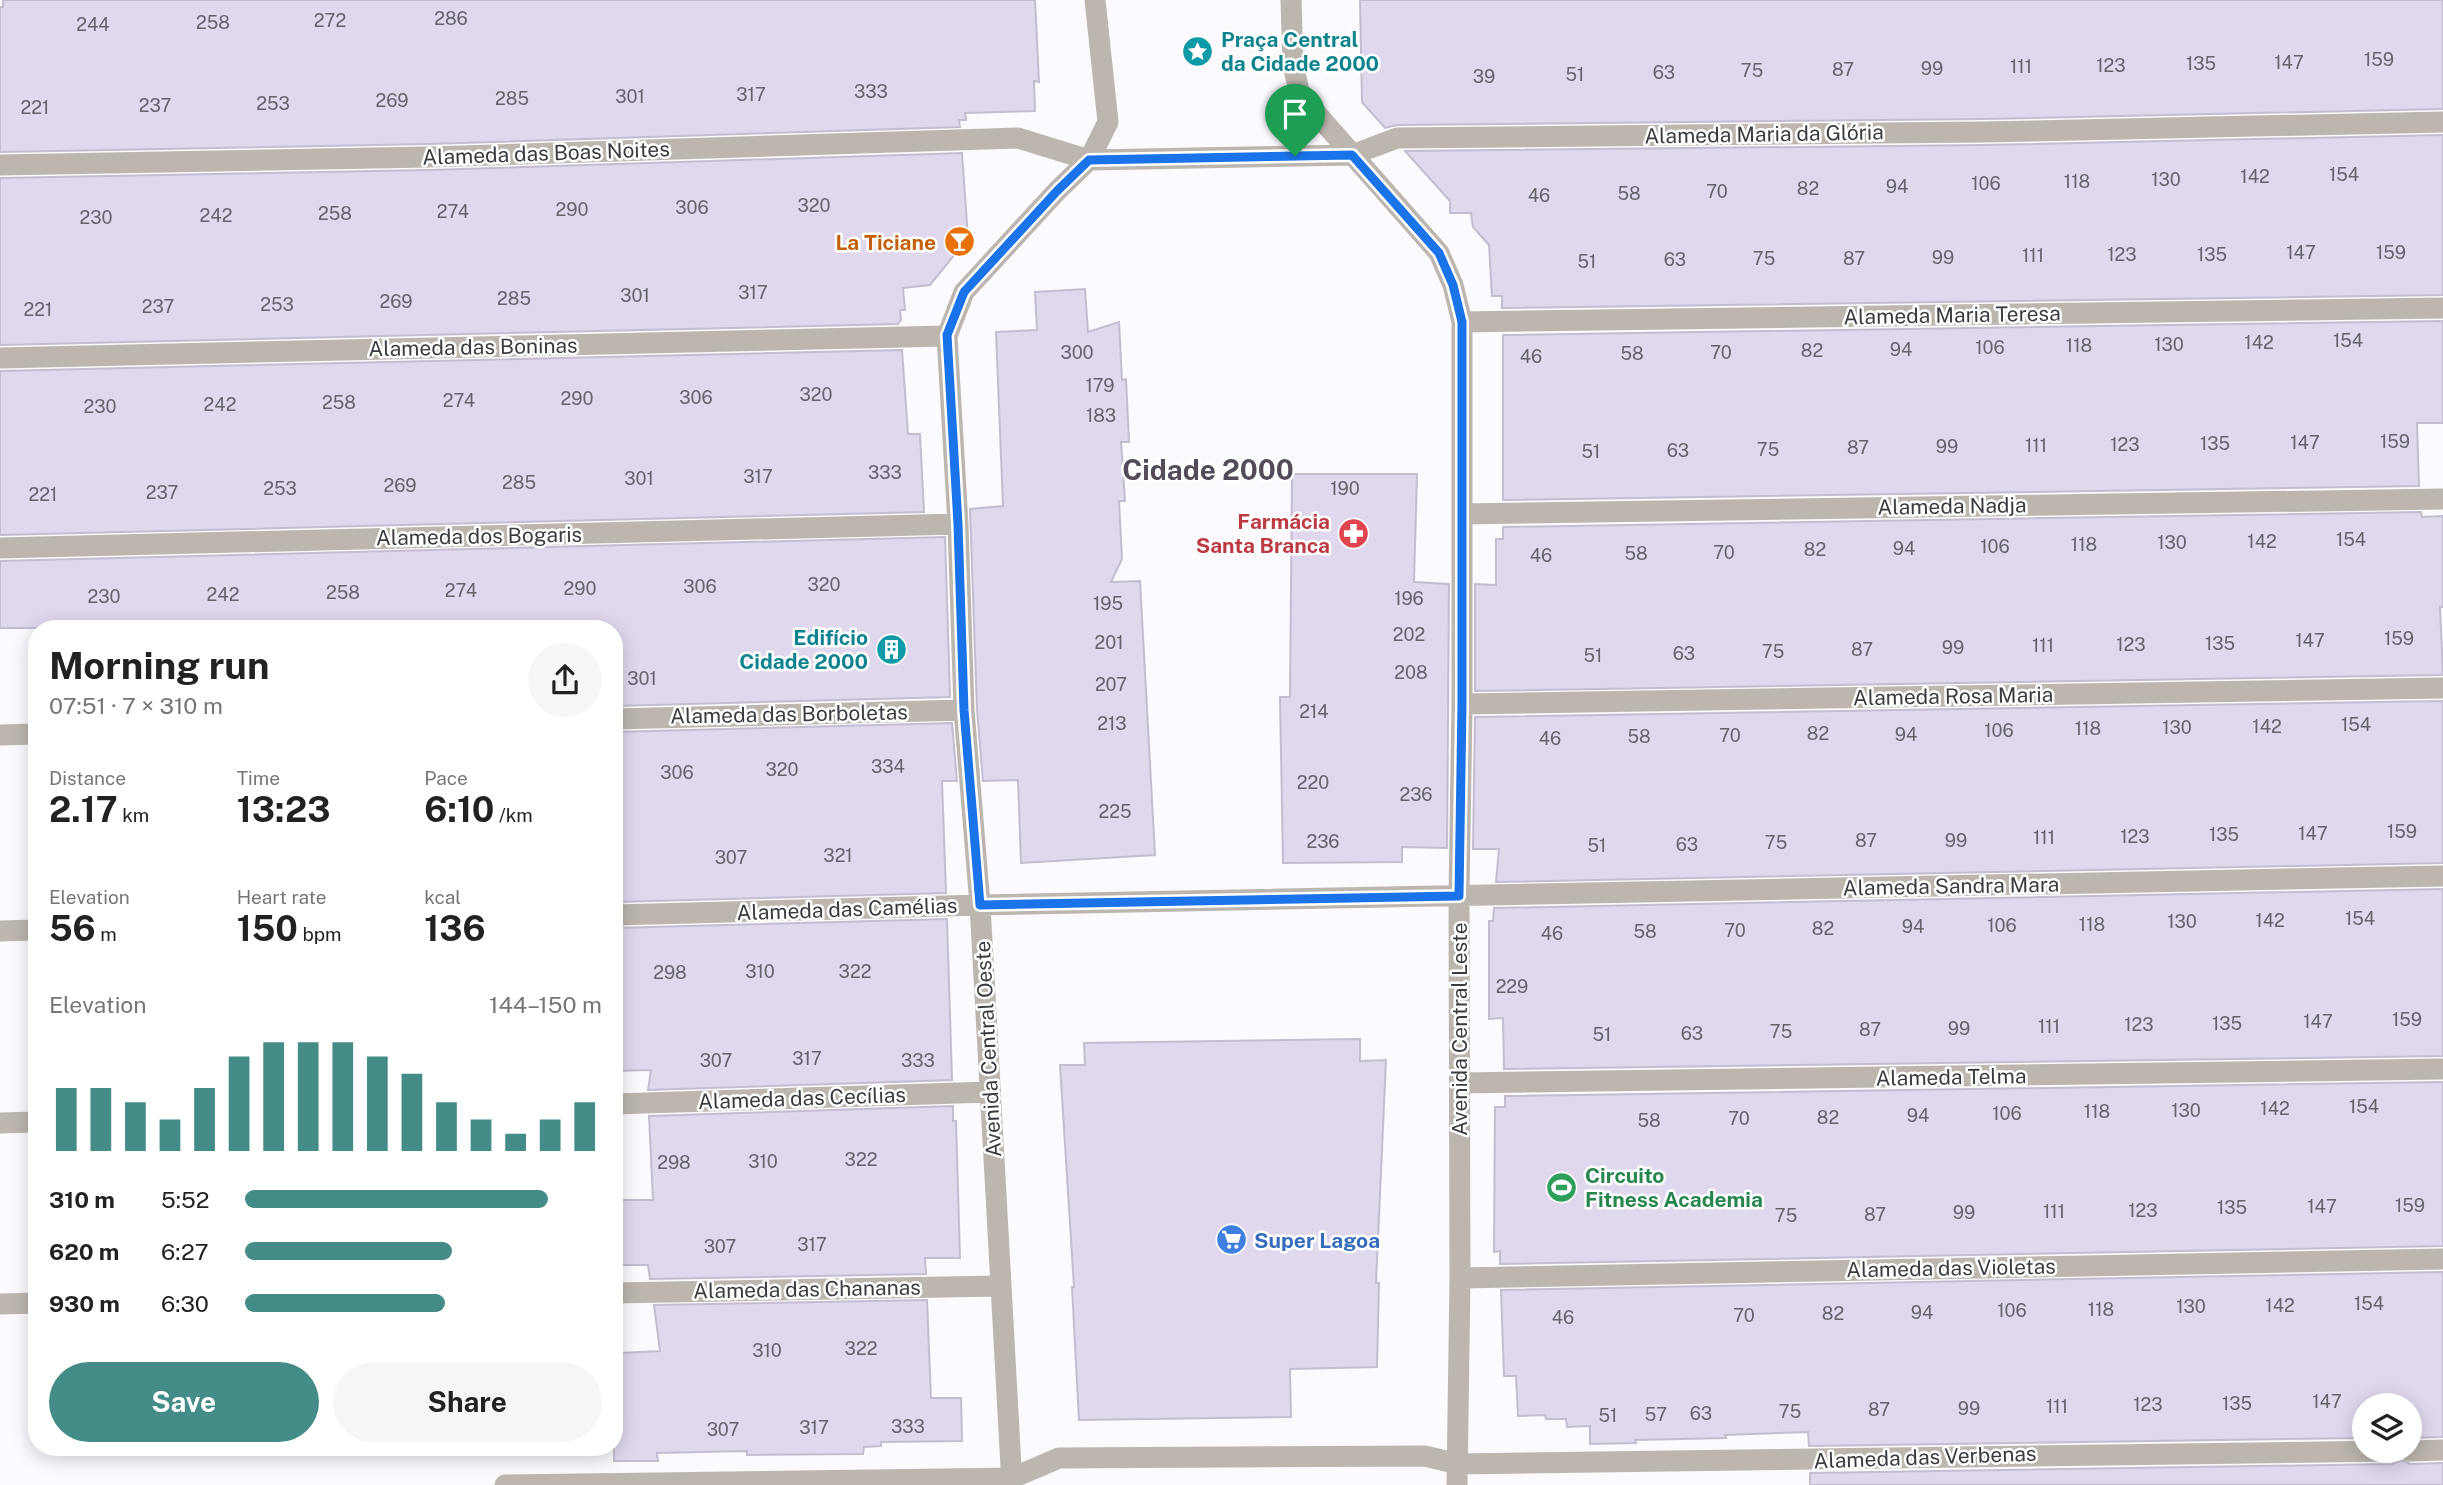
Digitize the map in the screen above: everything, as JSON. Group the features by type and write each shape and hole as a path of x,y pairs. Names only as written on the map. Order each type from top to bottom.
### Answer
{"street":[{"name":"Avenida Central Oeste","path":"1012,1481 980,905 964,710 958,524 947,335 964,292 1089,160 1108,122 1095,0"},
{"name":"Avenida Central Leste","path":"1291,0 1293,65 1300,94 1439,253 1453,285 1462,322 1458,1474"},
{"name":"Alameda Maria da Glória","path":"1089,160 1352,155 1397,138 1983,132 2443,122"},
{"name":"Alameda das Boas Noites","path":"0,165 429,157 1018,138 1089,160"},
{"name":"Alameda Maria Teresa","path":"1462,322 2443,308"},
{"name":"Alameda das Boninas","path":"0,358 947,335"},
{"name":"Alameda Nadja","path":"1462,514 2443,499"},
{"name":"Alameda dos Bogaris","path":"0,548 958,524"},
{"name":"Alameda Rosa Maria","path":"1462,704 2443,688"},
{"name":"Alameda das Borboletas","path":"623,719 964,710"},
{"path":"0,735 28,734"},
{"name":"Alameda Sandra Mara","path":"1459,896 2443,876"},
{"name":"Alameda das Camélias","path":"623,915 1459,896"},
{"path":"0,931 28,930"},
{"name":"Alameda Telma","path":"1460,1083 2443,1069"},
{"name":"Alameda das Cecílias","path":"623,1104 990,1092"},
{"path":"0,1123 28,1122"},
{"name":"Alameda das Violetas","path":"1460,1278 2443,1259"},
{"name":"Alameda das Chananas","path":"623,1293 1000,1286"},
{"path":"0,1304 28,1303"},
{"path":"2422,1451 2443,1450"},
{"name":"Alameda das Verbenas","path":"1012,1481 1059,1458 1425,1456 1458,1474 1743,1462 2075,1453 2352,1451"},
{"path":"505,1485 1012,1481"}],"building":[{"path":"3,0 1035,0 1039,82 1034,81 1035,111 965,113 966,120 959,120 960,127 429,144 0,152 0,7 3,7"},
{"path":"1360,0 2443,0 2443,109 1983,119 1397,125 1385,128 1362,102"},
{"path":"2443,135 2443,295 1502,308 1502,296 1492,296 1489,245 1473,227 1471,213 1450,213 1450,201 1405,151 1983,145"},
{"path":"962,153 968,238 930,285 903,288 905,310 900,310 901,320 898,324 0,345 0,178 429,170"},
{"path":"1085,289 1088,332 1119,322 1122,380 1126,379 1129,442 1121,442 1125,501 1119,501 1122,559 1111,582 1140,581 1155,855 1021,863 1018,780 983,781 977,709 970,509 1003,506 996,332 1037,330 1035,292"},
{"path":"2443,321 2443,423 2417,423 2419,486 1503,500 1503,335"},
{"path":"902,350 908,434 920,434 924,512 0,535 0,371"},
{"path":"1292,474 1417,474 1414,582 1449,584 1447,848 1402,847 1402,862 1283,863 1280,697 1290,697"},
{"path":"2421,512 2422,517 2443,516 2443,607 2440,607 2443,675 1475,691 1475,584 1496,585 1496,539 1503,539 1503,527"},
{"path":"945,537 950,697 623,706 623,620 28,620 28,628 0,628 0,561"},
{"path":"2443,701 2443,863 1496,882 1499,849 1473,849 1475,717"},
{"path":"952,723 957,781 942,781 946,893 623,902 623,732"},
{"path":"2443,889 2443,1056 1504,1069 1503,1018 1489,1019 1489,921 1493,921 1494,908"},
{"path":"947,919 952,1080 648,1090 651,1070 623,1071 623,928"},
{"path":"1360,1039 1360,1061 1386,1060 1376,1283 1379,1283 1377,1367 1290,1369 1291,1417 1079,1420 1074,1287 1060,1065 1085,1065 1084,1043"},
{"path":"2443,1082 2443,1246 1500,1264 1500,1251 1494,1252 1495,1107 1505,1107 1505,1096"},
{"path":"953,1106 953,1121 956,1121 960,1258 925,1258 926,1274 650,1279 648,1265 623,1265 623,1200 653,1200 649,1116"},
{"path":"2443,1272 2443,1437 2422,1438 2422,1393 2352,1393 2352,1438 1809,1446 1808,1432 1590,1444 1590,1426 1567,1427 1566,1419 1546,1419 1545,1415 1518,1416 1516,1376 1504,1376 1501,1290"},
{"path":"927,1300 931,1398 961,1398 962,1441 881,1442 881,1446 864,1447 863,1454 747,1455 747,1451 657,1453 658,1461 614,1461 614,1456 623,1456 623,1353 660,1351 654,1305"},
{"path":"2443,1463 2443,1485 1810,1485 1810,1473"}],"place":[{"name":"Praça Central da Cidade 2000","path":"1198,51"},
{"name":"La Ticiane","path":"959,242"},
{"name":"Farmácia Santa Branca","path":"1353,533"},
{"name":"Edifício Cidade 2000","path":"891,649"},
{"name":"Circuito Fitness Academia","path":"1562,1187"},
{"name":"Super Lagoa","path":"1231,1240"}],"district":[{"name":"Cidade 2000","path":"1208,469"}],"route":[{"path":"1352,155 1439,253 1453,285 1462,322 1459,896 980,905 964,710 958,524 947,335 964,292 1089,160 1295,156 1352,155"}]}
